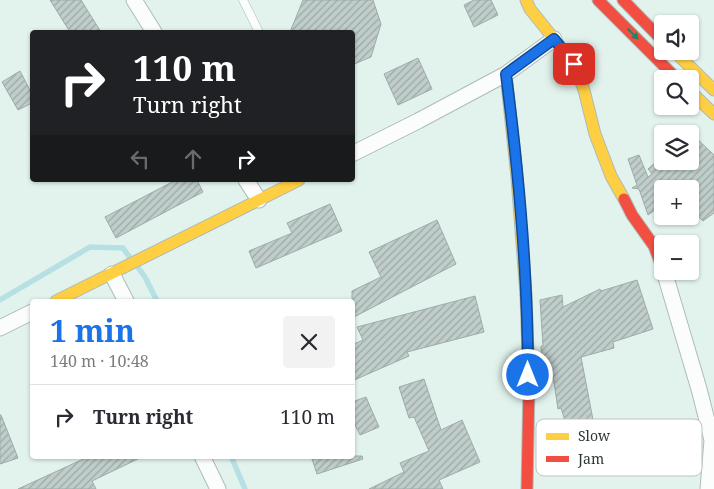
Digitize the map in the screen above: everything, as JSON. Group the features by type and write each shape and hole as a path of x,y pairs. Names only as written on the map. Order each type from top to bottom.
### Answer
{"street":[{"path":"134,0 153,30"},
{"path":"526,0 530,10 574,64 584,90 595,134 611,176 632,215 654,246"},
{"path":"598,0 668,70"},
{"path":"623,0 654,32"},
{"path":"355,152 506,74 554,39"},
{"path":"683,60 714,90"},
{"path":"506,74 523,227 528,317 527,489"},
{"path":"699,100 714,114"},
{"path":"247,182 259,200"},
{"path":"60,299 295,182"},
{"path":"112,274 125,299"},
{"path":"667,280 700,389 712,440 708,489"},
{"path":"0,328 30,313"},
{"path":"203,459 218,489"}],"lane":[{"path":"243,0 258,30"}],"building":[{"path":"50,0 81,0 100,30 69,30"},
{"path":"303,0 373,0 381,24 371,57 355,64 355,30 291,30"},
{"path":"474,0 491,0 498,15 474,27 464,5"},
{"path":"418,58 432,89 398,105 384,74"},
{"path":"20,71 30,90 30,104 18,110 2,82"},
{"path":"699,141 714,155 714,213 703,221 699,217 699,180 654,180 654,211 648,215 639,189 632,188 637,185 628,159 639,155 648,177 652,174 648,169 654,164 654,170 699,170"},
{"path":"172,182 198,182 203,192 116,238 105,217"},
{"path":"330,204 342,231 256,268 249,251 292,233 287,223"},
{"path":"437,220 456,264 355,316 355,299 352,299 352,291 381,277 369,252"},
{"path":"637,280 653,329 613,342 614,348 581,357 593,419 564,419 561,408 558,409 551,363 542,365 541,346 543,346 540,300 562,295 563,307 600,289 601,291"},
{"path":"475,296 484,332 407,352 409,356 355,380 355,344 363,340 357,327"},
{"path":"424,379 441,430 462,420 480,462 439,480 443,489 369,489 404,472 400,463 429,451 414,417 409,418 399,387"},
{"path":"366,397 379,427 360,435 355,425 355,401"},
{"path":"0,415 18,458 0,464"},
{"path":"355,456 362,456 363,459 317,474 312,459 355,459"},
{"path":"83,459 138,459 92,481 96,489 18,489"}],"waterway":[{"path":"0,300 90,247 123,248 131,259"},
{"path":"137,266 156,299"},
{"path":"232,459 245,489"}],"traffic: slow":[{"path":"526,0 530,9 574,64 584,90 595,134 611,176 624,199"},
{"path":"683,60 714,90"},
{"path":"506,74 517,178 526,295"},
{"path":"699,100 714,114"},
{"path":"60,299 295,182"}],"traffic: jam":[{"path":"598,0 668,70"},
{"path":"623,0 654,32"},
{"path":"624,199 632,215 654,246"},
{"path":"526,295 529,385 527,489"}],"route":[{"path":"528,375 528,317 523,227 506,74 554,39 574,64"}]}
